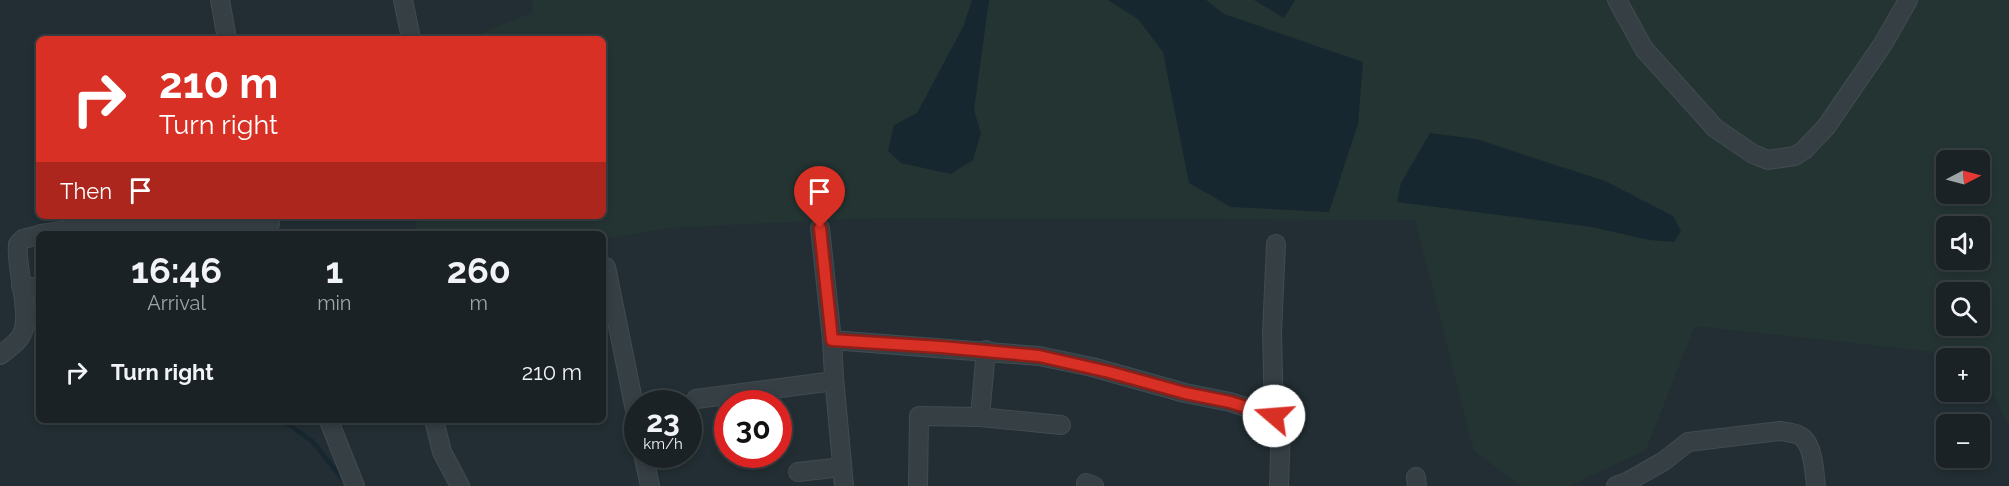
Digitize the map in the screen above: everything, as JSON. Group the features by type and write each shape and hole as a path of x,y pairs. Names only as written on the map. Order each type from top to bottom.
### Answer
{"street":[{"path":"220,0 226,36"},
{"path":"403,0 411,36"},
{"path":"1617,0 1644,49 1715,128 1753,154 1768,160 1795,156 1826,127 1884,44 1908,0"},
{"path":"62,231 91,227 187,230 271,225"},
{"path":"820,228 844,486"},
{"path":"2,353 21,336 30,287 18,244 36,235"},
{"path":"1275,244 1272,333 1274,416 1281,426 1280,486"},
{"path":"606,267 631,390"},
{"path":"832,340 986,350 1039,356 1230,402 1274,416"},
{"path":"980,417 986,350"},
{"path":"702,398 834,381"},
{"path":"918,486 919,416 980,417 1061,425"},
{"path":"330,423 355,486"},
{"path":"435,423 442,452 460,486"},
{"path":"1616,486 1664,461 1688,442 1780,431 1803,437 1809,447 1816,486"},
{"path":"798,472 842,467"},
{"path":"646,468 650,486"}],"shaded area":[{"path":"532,0 2009,0 2009,426 1990,387 1990,348 1936,348 1936,352 1695,326 1646,450 1569,486 1521,486 1474,451 1415,220 873,218 667,228 606,239 606,231 415,231 417,219 606,219 606,36 475,36 533,12"}],"water":[{"path":"972,0 989,0 974,110 981,133 973,160 951,174 901,163 888,151 894,125 917,113 964,25"},
{"path":"1108,0 1206,0 1224,14 1363,62 1358,124 1329,212 1231,207 1189,183 1163,52 1138,19"},
{"path":"1254,0 1295,0 1284,18"},
{"path":"1430,133 1476,139 1605,181 1673,216 1681,231 1674,242 1649,240 1592,227 1397,202 1401,183"}],"waterway":[{"path":"286,423 312,441 346,483"}],"route":[{"path":"820,228 832,340 1039,356 1230,402 1274,416"}]}
